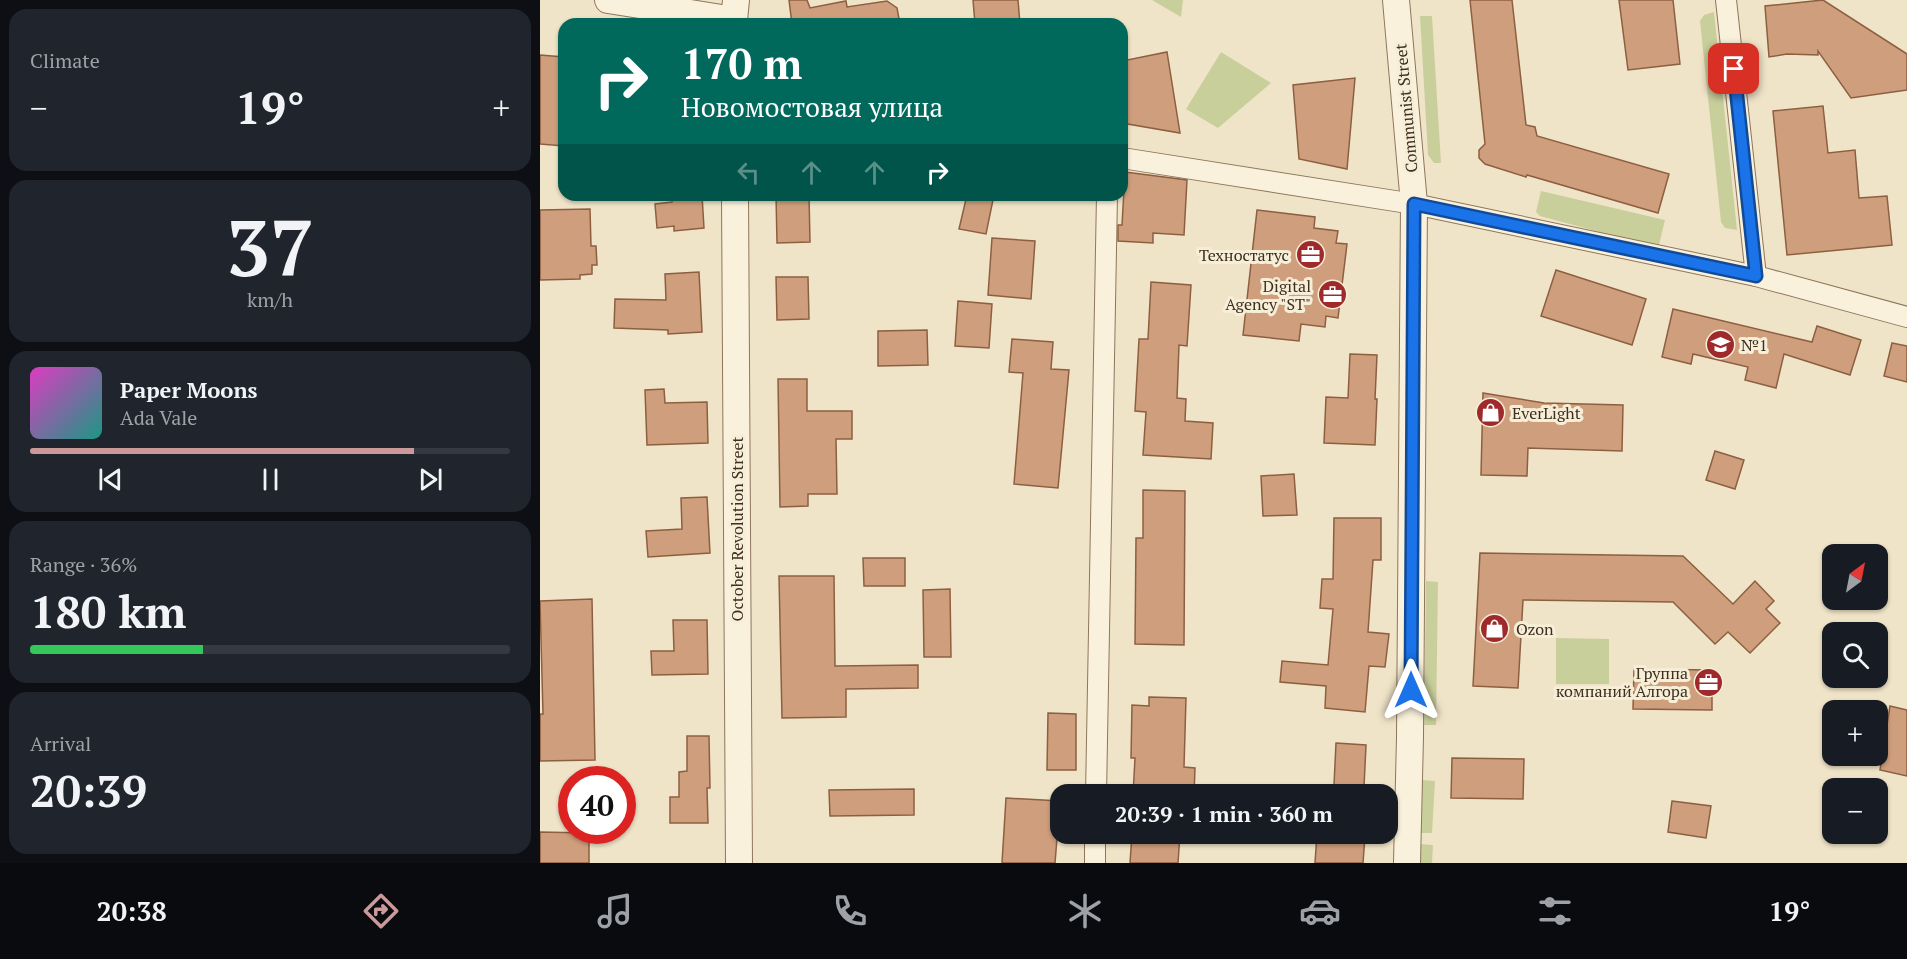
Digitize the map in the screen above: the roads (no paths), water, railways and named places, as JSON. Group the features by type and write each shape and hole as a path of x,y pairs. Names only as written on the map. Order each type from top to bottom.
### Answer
{"street":[{"path":"608,0 733,11"},
{"name":"Communist Street","path":"1396,0 1414,204 1411,725 1407,863"},
{"path":"1726,0 1756,276"},
{"path":"1128,159 1414,204 1756,276 1907,317"},
{"name":"October Revolution Street","path":"735,201 739,863"},
{"path":"1096,784 1107,201"},
{"path":"1095,844 1095,863"}],"place":[{"name":"Техностатус","path":"1310,255"},
{"name":"Digital Agency \"ST\"","path":"1332,295"},
{"name":"№1","path":"1720,345"},
{"name":"EverLight","path":"1491,413"},
{"name":"Ozon","path":"1495,629"},
{"name":"Группа компаний Алгора","path":"1709,682"}]}
